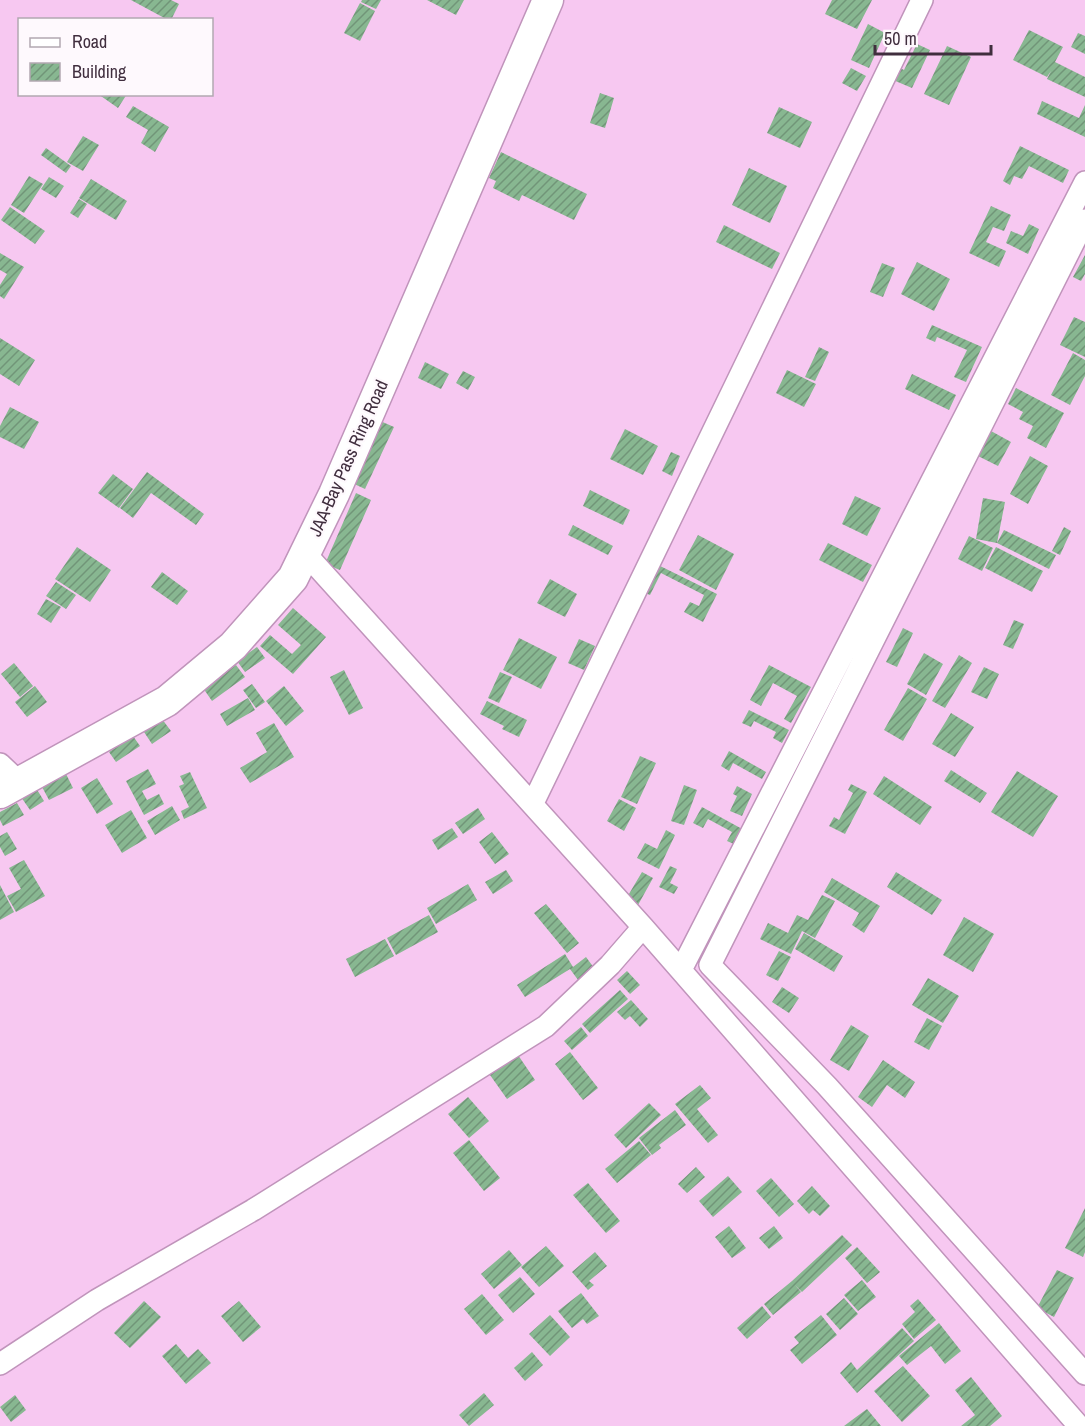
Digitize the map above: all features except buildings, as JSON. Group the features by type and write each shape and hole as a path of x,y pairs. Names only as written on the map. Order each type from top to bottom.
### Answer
{"highway":[{"name":"JAA-Bay Pass Ring Road","path":"7,780 167,700 233,646 293,578 348,461 548,0"}],"street":[{"path":"533,803 922,0"},
{"path":"681,970 1085,182"},
{"path":"1085,220 710,965 826,1086 1085,1374"},
{"path":"305,553 643,927 1079,1426"},
{"path":"0,1364 98,1300 253,1210 546,1026 610,965 643,927"}]}
